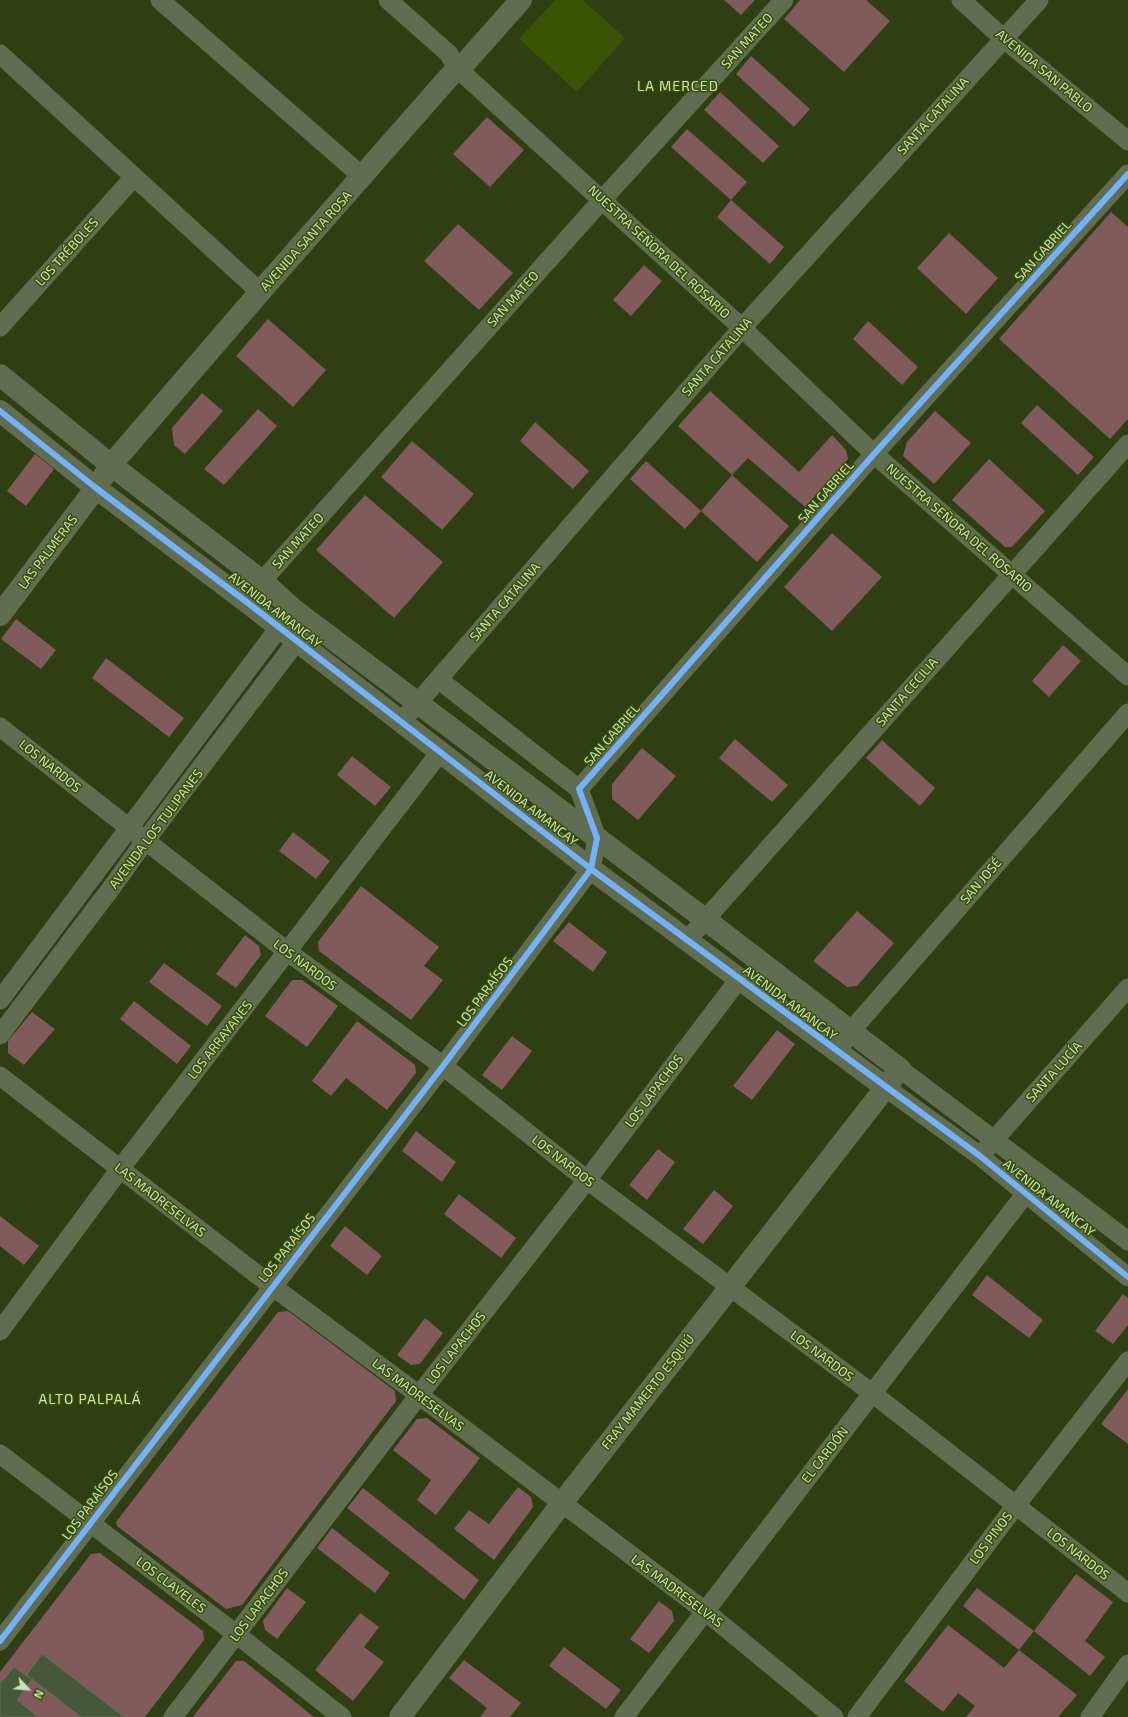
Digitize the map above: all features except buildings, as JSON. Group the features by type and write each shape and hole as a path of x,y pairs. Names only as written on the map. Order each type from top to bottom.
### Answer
{"street":[{"path":"160,0 363,177"},
{"name":"NUESTRA SEÑORA DEL ROSARIO","path":"388,0 449,54 457,68 742,328 874,454 1128,676"},
{"name":"AVENIDA SANTA ROSA","path":"96,488 111,465 260,292 363,177 457,68 465,63 521,0"},
{"name":"SAN MATEO","path":"248,602 262,581 602,200 784,0"},
{"name":"AVENIDA SAN PABLO","path":"961,0 1004,39 1128,141"},
{"name":"SANTA CATALINA","path":"402,721 742,328 1039,0"},
{"path":"0,54 260,292"},
{"name":"SAN GABRIEL","path":"579,789 874,454 1128,174"},
{"name":"LOS TRÉBOLES","path":"0,327 134,177"},
{"name":"AVENIDA AMANCAY","path":"0,376 111,465 262,581 294,609 706,920 900,1070 1128,1241"},
{"name":"AVENIDA AMANCAY","path":"0,411 96,488 248,602 279,628 441,751 591,869 837,1052 980,1156 1125,1268"},
{"name":"SANTA CECILIA","path":"688,940 1128,444"},
{"name":"LAS PALMERAS","path":"0,615 96,488"},
{"name":"AVENIDA LOS TULIPANES","path":"0,1000 294,609"},
{"name":"AVENIDA LOS TULIPANES","path":"0,1035 145,841 298,642 311,622"},
{"path":"438,679 579,789 597,838 591,869"},
{"name":"SAN JOSÉ","path":"837,1052 850,1032 1128,713"},
{"name":"LOS NARDOS","path":"0,727 288,952 443,1066 587,1180 872,1393 1128,1594"},
{"name":"LOS ARRAYANES","path":"0,1331 120,1169 441,751"},
{"name":"LOS PARAÍSOS","path":"0,1641 443,1066 591,869"},
{"name":"LOS LAPACHOS","path":"173,1717 419,1395 587,1180 739,979"},
{"name":"SANTA LUCÍA","path":"980,1156 1128,988"},
{"name":"FRAY MAMERTO ESQUIÚ","path":"400,1717 562,1503 885,1087 900,1070"},
{"name":"LAS MADRESELVAS","path":"0,1076 272,1286 705,1611 834,1717"},
{"name":"EL CARDÓN","path":"624,1717 1026,1193"},
{"name":"LOS PINOS","path":"857,1717 1016,1505 1128,1361"},
{"name":"LOS CLAVELES","path":"0,1454 342,1717"},
{"path":"1090,1717 1128,1664"}],"shaded area":[{"path":"555,0 583,0 625,38 577,92 519,39"},
{"path":"724,0 755,0 741,15"},
{"path":"800,0 866,0 890,21 844,72 784,19"},
{"path":"751,56 810,109 794,127 736,74"},
{"path":"720,92 779,146 763,163 704,110"},
{"path":"487,117 524,150 490,187 453,154"},
{"path":"687,129 747,182 731,200 671,147"},
{"path":"731,200 784,247 770,264 717,217"},
{"path":"1111,212 1128,227 1128,419 1110,439 999,339"},
{"path":"458,224 513,273 479,310 424,261"},
{"path":"949,233 998,278 966,314 917,268"},
{"path":"644,265 662,281 631,316 613,300"},
{"path":"268,319 326,370 293,407 236,356"},
{"path":"868,321 918,367 902,385 853,339"},
{"path":"710,391 799,472 832,435 846,450 848,459 805,507 748,458 732,475 678,426"},
{"path":"202,393 223,411 185,454 174,445 172,428"},
{"path":"1037,405 1094,457 1078,475 1021,423"},
{"path":"258,409 277,426 224,485 204,469"},
{"path":"935,411 971,443 934,484 903,456 907,442"},
{"path":"535,422 589,471 573,489 520,441"},
{"path":"412,441 474,494 442,530 381,477"},
{"path":"35,454 54,469 26,506 7,491"},
{"path":"989,459 1045,511 1012,547 1005,547 952,500"},
{"path":"646,461 701,511 685,529 630,479"},
{"path":"732,475 789,526 757,562 701,511"},
{"path":"365,495 443,562 394,618 316,550"},
{"path":"832,533 882,577 832,631 784,587"},
{"path":"16,619 56,650 41,669 1,639"},
{"path":"1063,645 1081,661 1049,697 1032,681"},
{"path":"106,658 184,718 169,737 92,678"},
{"path":"735,739 788,785 772,802 719,758"},
{"path":"882,740 935,788 920,806 866,758"},
{"path":"642,748 676,776 638,820 612,799 612,784"},
{"path":"352,756 391,787 375,806 337,775"},
{"path":"293,832 330,861 316,879 279,851"},
{"path":"361,886 439,947 424,966 443,980 411,1020 319,951 318,942"},
{"path":"857,911 894,943 857,986 847,987 813,961"},
{"path":"569,922 607,952 593,972 553,941"},
{"path":"245,935 259,946 261,955 236,988 216,974"},
{"path":"164,963 222,1006 207,1026 149,982"},
{"path":"292,980 302,980 338,1006 307,1047 265,1016"},
{"path":"134,1001 191,1046 177,1064 120,1019"},
{"path":"32,1012 55,1029 24,1065 8,1053 8,1041"},
{"path":"357,1021 415,1065 416,1073 387,1110 346,1078 331,1096 312,1081"},
{"path":"777,1030 795,1044 752,1100 733,1086"},
{"path":"512,1036 532,1051 502,1090 482,1075"},
{"path":"416,1131 456,1162 442,1182 402,1151"},
{"path":"658,1149 675,1162 647,1200 629,1185"},
{"path":"714,1190 733,1206 703,1244 683,1229"},
{"path":"459,1194 516,1238 501,1258 444,1214"},
{"path":"0,1216 39,1246 24,1265 0,1246"},
{"path":"345,1226 382,1256 367,1275 330,1246"},
{"path":"987,1275 1043,1320 1029,1338 972,1295"},
{"path":"1123,1294 1128,1298 1128,1325 1113,1344 1095,1331"},
{"path":"288,1311 395,1391 396,1401 242,1605 226,1609 117,1526 116,1522 278,1312"},
{"path":"425,1318 443,1333 420,1364 411,1365 397,1355"},
{"path":"1128,1389 1128,1444 1101,1424"},
{"path":"427,1418 480,1458 436,1515 417,1500 431,1480 393,1450 417,1419"},
{"path":"518,1487 531,1497 533,1507 494,1560 454,1529 469,1510 489,1524"},
{"path":"363,1488 479,1580 464,1600 347,1508"},
{"path":"332,1528 390,1573 375,1593 317,1548"},
{"path":"100,1553 203,1631 204,1640 145,1717 0,1717 0,1672 91,1554"},
{"path":"1076,1574 1113,1602 1085,1641 1105,1657 1090,1676 1034,1631"},
{"path":"287,1588 306,1602 277,1639 265,1630 263,1621"},
{"path":"977,1588 1034,1631 1019,1650 963,1606"},
{"path":"659,1601 672,1611 674,1621 649,1653 630,1639"},
{"path":"360,1613 379,1627 364,1647 384,1662 353,1701 315,1670"},
{"path":"948,1625 1004,1668 1019,1650 1077,1695 1058,1717 966,1717 975,1706 958,1693 943,1712 904,1681"},
{"path":"564,1647 621,1690 606,1709 549,1666"},
{"path":"464,1660 521,1703 510,1717 480,1717 487,1708 449,1678"},
{"path":"236,1661 244,1661 314,1717 193,1717"}],"cycle path":[{"path":"0,1641 443,1066 591,869 597,838 579,789 874,454 1128,174"},
{"path":"0,411 96,488 248,603 591,869 980,1156 1128,1277"}],"district":[{"name":"LA MERCED","path":"678,86"},
{"name":"ALTO PALPALÁ","path":"90,1399"}]}
